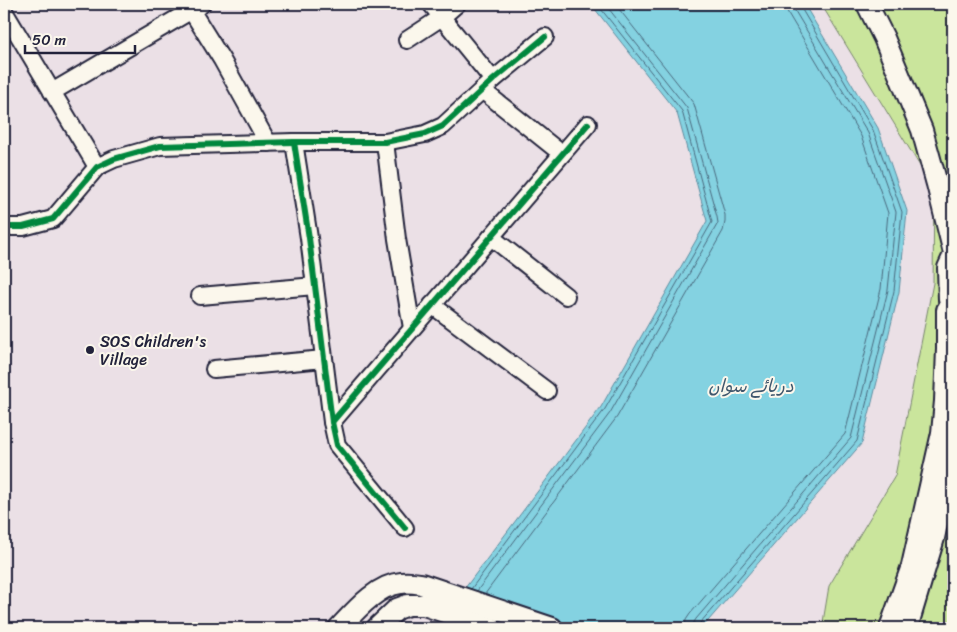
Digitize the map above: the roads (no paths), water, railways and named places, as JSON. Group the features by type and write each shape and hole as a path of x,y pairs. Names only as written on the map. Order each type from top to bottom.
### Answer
{"main road":[{"path":"867,4 884,38 922,130 953,249"},
{"path":"890,628 912,566 942,432 951,307 948,268 953,258"},
{"path":"907,628 934,538 953,447"},
{"path":"340,628 368,600 383,589 400,583 421,584 552,628"},
{"path":"377,628 397,609 408,605 424,605 491,628"}],"street":[{"path":"431,4 442,17 488,85 562,154"},
{"path":"407,40 442,17 457,4"},
{"path":"52,92 197,7 222,60 268,143"},
{"path":"4,11 97,167"},
{"path":"4,227 23,227 53,219 97,167 114,159 160,146 294,142 385,142 425,134 443,126 488,85 545,38"},
{"path":"332,422 588,124"},
{"path":"294,142 309,238 332,422 337,445 406,528"},
{"path":"385,142 412,328"},
{"path":"491,237 566,296"},
{"path":"200,296 315,286"},
{"path":"432,305 547,391"},
{"path":"214,369 324,359"}],"water":[{"name":"دریائے سواں","path":"591,4 804,4 878,128 907,211 899,292 862,443 702,628 435,628 601,407 707,221 677,113"}],"place":[{"name":"SOS Children's Village","path":"90,350"}]}
